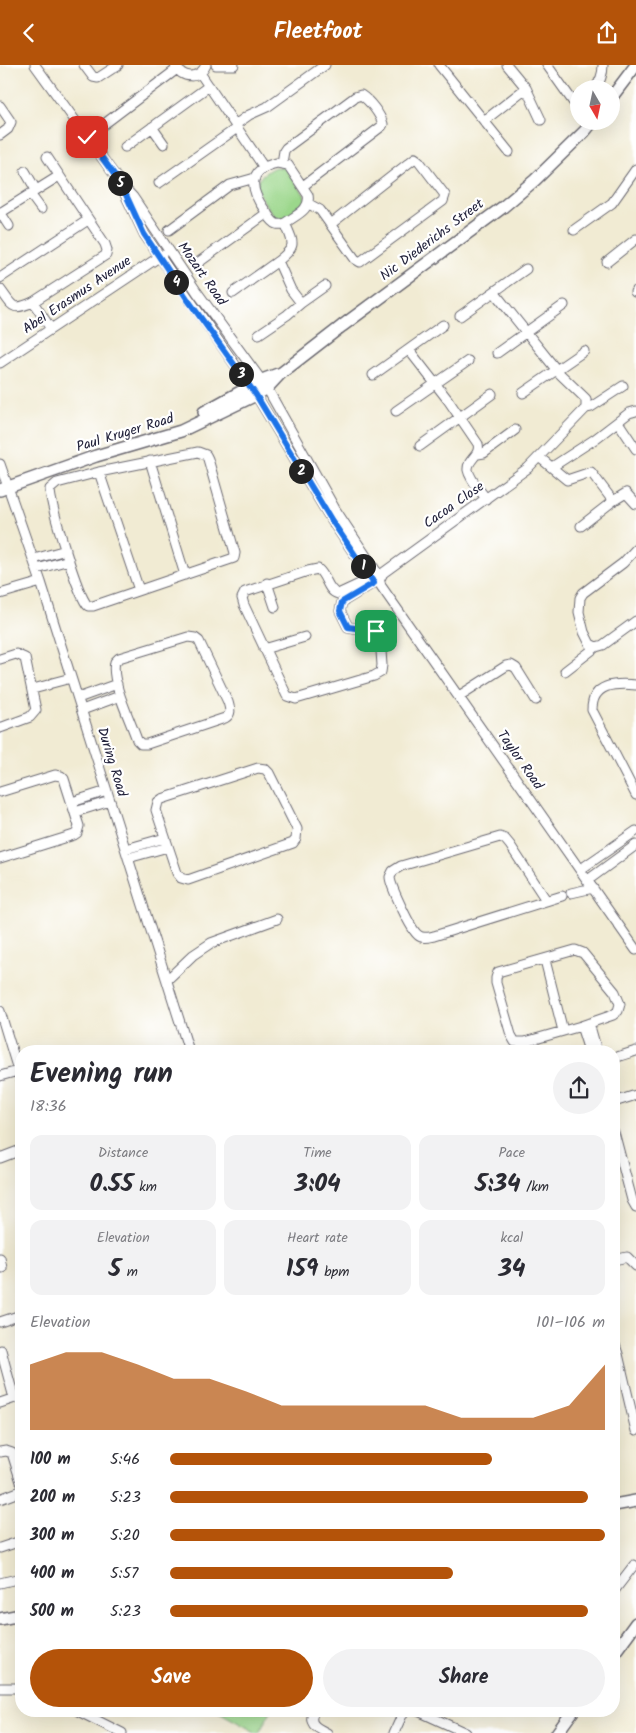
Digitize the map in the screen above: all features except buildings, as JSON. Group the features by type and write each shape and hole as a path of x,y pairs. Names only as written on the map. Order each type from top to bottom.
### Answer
{"street":[{"name":"Mozart Road","path":"35,65 121,184 133,197 169,251 265,384"},
{"path":"84,65 93,77 98,78 118,65"},
{"path":"87,137 176,67 187,76 192,76 200,73 206,65"},
{"path":"216,65 234,65"},
{"path":"158,183 236,127 249,115 267,107 325,65"},
{"path":"439,65 509,152"},
{"path":"507,65 526,88 541,119"},
{"path":"546,65 570,98"},
{"path":"620,86 636,65"},
{"path":"600,80 601,67"},
{"path":"200,73 263,166"},
{"path":"125,147 208,86"},
{"path":"484,121 526,88"},
{"path":"282,163 286,148 355,97 361,95 366,99 381,118 384,124 382,127 303,186"},
{"path":"0,106 11,122 8,129 0,135"},
{"path":"152,127 164,144"},
{"name":"Nic Diederichs Street","path":"265,384 503,207 535,181 586,130"},
{"path":"0,289 13,306 17,308 33,302 106,255 108,250 47,157"},
{"path":"309,204 320,211 355,259 360,262 443,201 445,195 415,158 331,224"},
{"path":"282,163 288,165 308,195 309,204 307,207 285,223 277,223 267,213 254,192 255,177 263,166 282,163"},
{"path":"574,230 612,203 636,169"},
{"path":"24,171 41,209"},
{"path":"9,226 0,213 59,176"},
{"path":"168,230 230,185 255,177"},
{"name":"Mozart Road","path":"121,184 144,234 253,391"},
{"path":"195,265 267,213"},
{"path":"0,278 88,219"},
{"path":"233,293 290,252 293,247 292,239 285,223"},
{"path":"607,262 636,239"},
{"name":"Abel Erasmus Avenue","path":"0,363 169,251"},
{"path":"278,261 291,290 301,303"},
{"path":"460,316 526,269"},
{"path":"259,334 325,286"},
{"path":"494,292 557,370 586,399 586,408"},
{"path":"33,302 51,329"},
{"path":"497,353 564,305"},
{"path":"373,375 443,325"},
{"path":"409,350 478,444 478,454 468,469 472,478 489,497"},
{"path":"523,393 584,351"},
{"path":"396,411 468,361"},
{"name":"Paul Kruger Road","path":"3,486 176,426 265,384"},
{"name":"Taylor Road","path":"265,384 335,509 378,579 636,950"},
{"name":"Cacoa Close","path":"378,579 528,468 586,408 592,407 623,386"},
{"name":"Taylor Road","path":"253,391 332,521 378,579"},
{"path":"420,446 492,394"},
{"path":"552,467 629,413 636,411"},
{"path":"618,422 636,449"},
{"path":"478,454 484,453 515,430"},
{"path":"198,453 206,455 236,557 233,560 93,606 88,606 83,599 69,560 50,489 56,483 99,472 198,453"},
{"path":"539,457 567,480 592,473 613,501"},
{"path":"150,461 185,575"},
{"path":"0,463 3,486"},
{"path":"99,472 139,590"},
{"name":"During Road","path":"3,486 42,582 187,1045"},
{"path":"581,525 626,493 636,504"},
{"path":"596,647 590,644 584,632 579,612 580,597 623,563 636,549"},
{"path":"34,559 66,550"},
{"path":"37,569 69,560"},
{"path":"318,569 323,573 331,591 338,594 378,579 342,602 340,611 348,627 374,630 378,633 380,637 381,672 296,699 287,696 264,649 242,598 243,595 248,590 268,583 318,569"},
{"path":"0,594 42,582"},
{"path":"268,583 275,607"},
{"path":"565,671 596,647 603,645 636,621"},
{"path":"264,649 305,637"},
{"path":"183,638 195,638 199,641 228,703 230,712 225,718 147,744 141,744 120,696 114,667 117,660 183,638"},
{"path":"0,659 16,654 25,657 36,712 30,717 0,728"},
{"path":"459,696 506,666 511,665 516,668 536,700"},
{"path":"32,689 72,678"},
{"path":"636,685 617,683 606,687 593,699 592,710 636,795"},
{"path":"78,698 117,684"},
{"path":"82,710 120,696"},
{"path":"258,768 264,769 269,773 298,833 293,843 188,879 179,877 167,843 156,810 158,802 162,799 258,768"},
{"path":"0,792 59,775 63,777 79,826 77,833 0,858"},
{"path":"72,802 107,791"},
{"path":"75,813 110,801"},
{"path":"581,869 636,831"},
{"path":"546,900 510,845 505,839 500,837 401,866 393,871 390,877 392,886 412,928 418,935 424,937 434,936 546,900 593,888"},
{"path":"127,854 167,843"},
{"path":"588,879 636,845"},
{"path":"167,980 202,948 221,939 277,919"},
{"path":"571,951 580,951 615,992 620,1004 618,1011 613,1015 585,1025 525,1042 515,1042 511,1035 496,983 498,972 545,960 571,951"},
{"path":"545,960 563,1031"},
{"path":"0,1011 15,1061"},
{"path":"585,1025 588,1045"},
{"path":"585,1025 594,1045"},
{"path":"620,1056 636,1051"},
{"path":"0,1076 15,1072"},
{"path":"620,1100 636,1095"},
{"path":"0,1158 15,1152"},
{"path":"620,1155 632,1200 636,1207"},
{"path":"620,1259 627,1257 636,1266"},
{"path":"0,1322 15,1317"},
{"path":"1,1350 15,1389"},
{"path":"620,1363 636,1431"},
{"path":"0,1403 15,1398"},
{"path":"0,1452 12,1453 15,1463"},
{"path":"0,1499 15,1493"},
{"path":"620,1504 636,1501"},
{"path":"0,1548 15,1543"},
{"path":"620,1583 634,1565"},
{"path":"0,1583 15,1579"},
{"path":"0,1619 15,1616"},
{"path":"620,1642 636,1623"},
{"path":"0,1688 15,1688"},
{"path":"91,1717 122,1733"},
{"path":"312,1717 312,1723 316,1728 327,1733"},
{"path":"394,1733 401,1717"},
{"path":"431,1717 466,1733"},
{"path":"557,1733 569,1717"},
{"path":"99,1733 104,1723"}],"green space":[{"path":"275,167 285,168 304,194 306,200 293,215 284,219 275,218 258,190 260,178"},
{"path":"228,1717 268,1717 259,1733"}],"route":[{"path":"87,137 121,184 129,205 144,234 188,300 256,395 304,477 374,583 342,602 340,611 348,627 376,631"}]}
